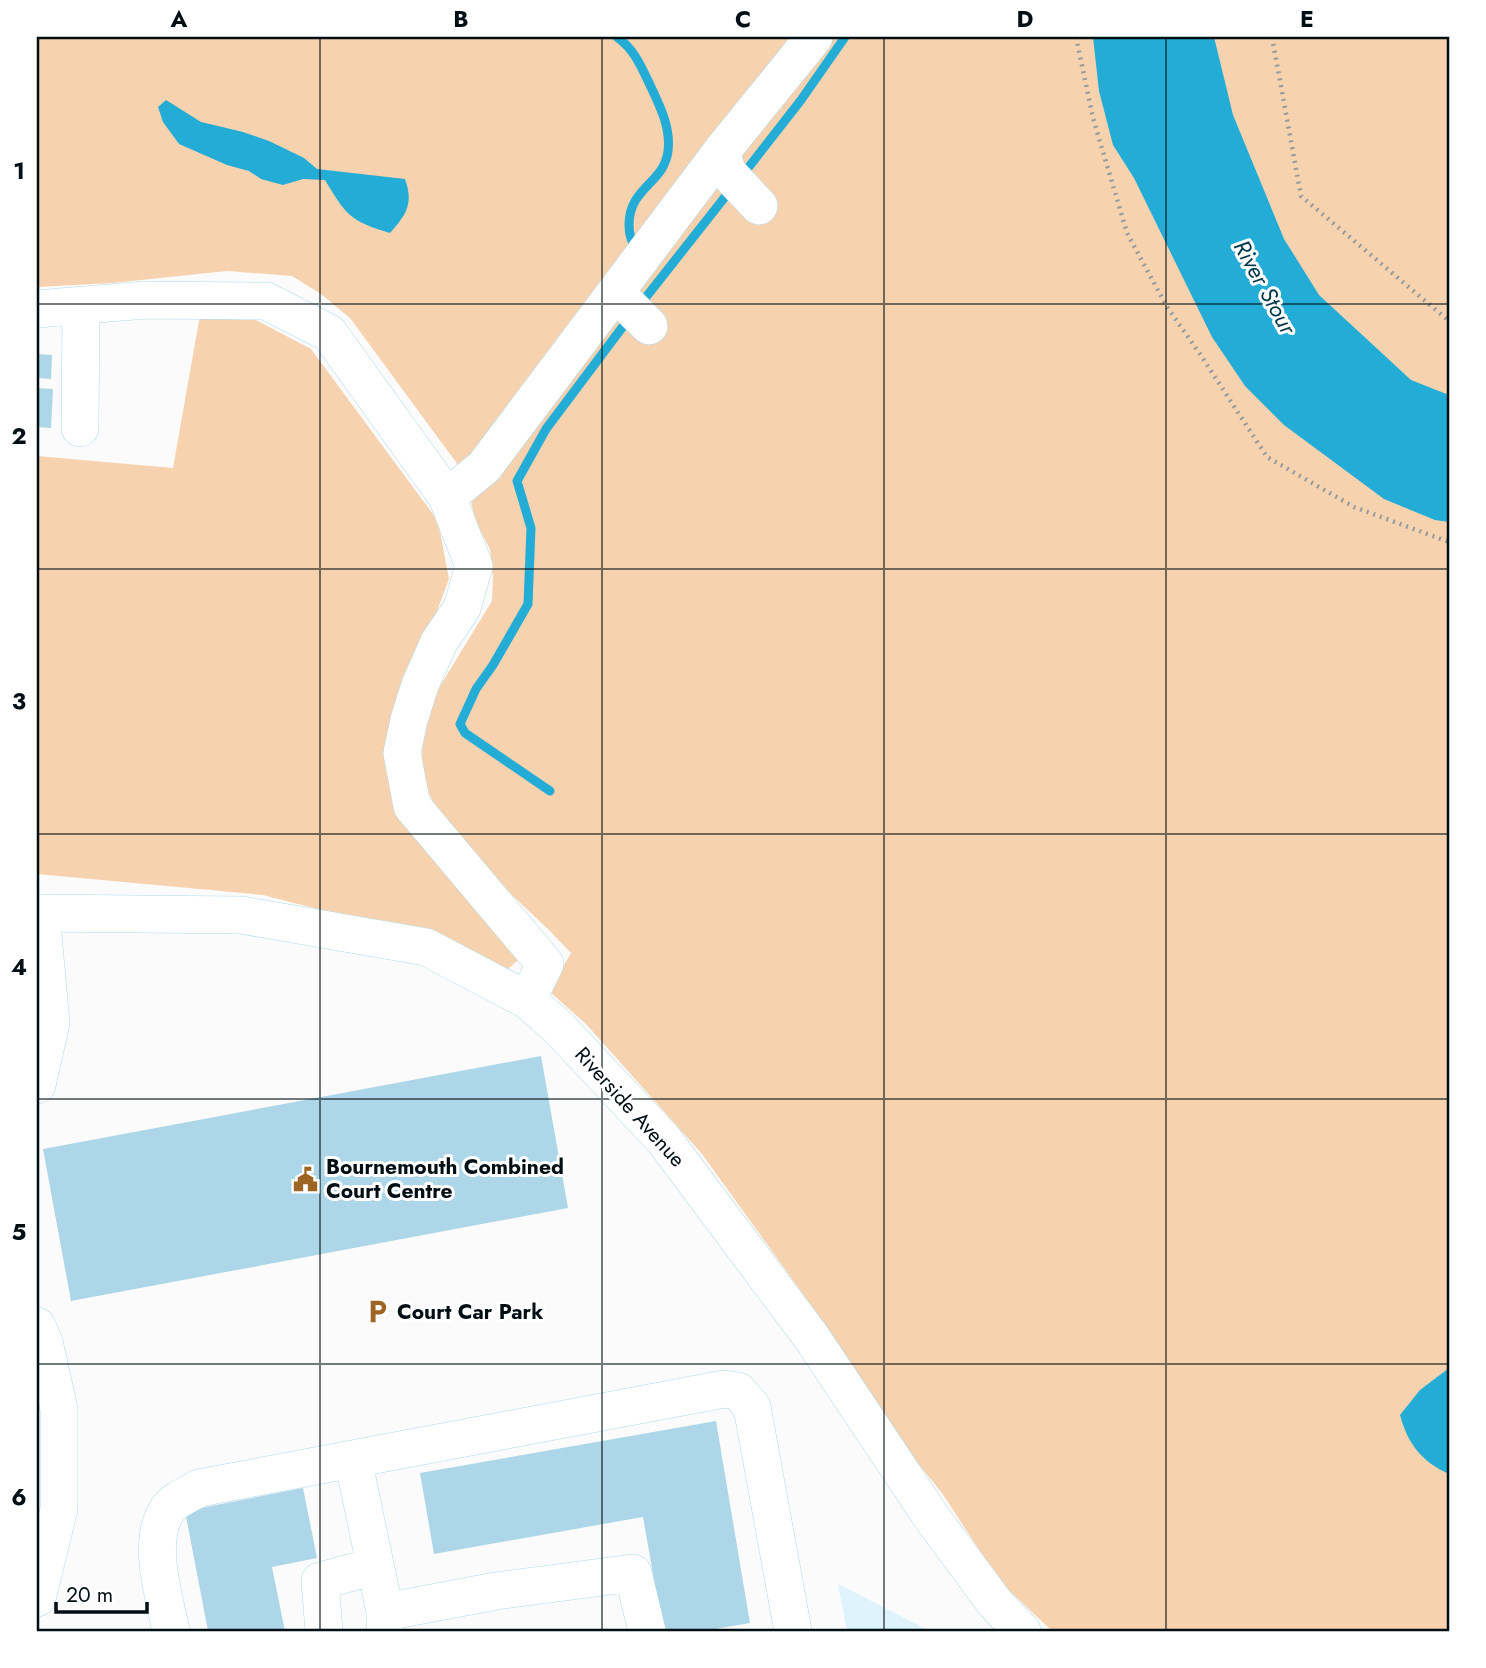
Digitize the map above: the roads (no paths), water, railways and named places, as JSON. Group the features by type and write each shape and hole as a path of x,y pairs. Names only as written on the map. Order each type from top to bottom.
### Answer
{"street":[{"path":"447,497 484,467 721,152 814,37"},
{"path":"721,152 728,173 759,205"},
{"path":"616,293 649,327"},
{"path":"37,309 145,300 266,301 330,333 447,497 474,566 462,608 439,642 420,685 402,753 412,806 545,964 527,1000"},
{"path":"80,306 80,428"},
{"path":"37,1085 51,1023 39,913"},
{"name":"Riverside Avenue","path":"39,913 241,915 426,947 527,1000 558,1027 664,1140 812,1338 932,1518 995,1603 1022,1631"},
{"path":"37,1326 44,1342 60,1409 60,1509 37,1598"},
{"path":"171,1631 159,1571 157,1531 169,1507 199,1488 724,1389 738,1391 752,1407 793,1631"},
{"path":"353,1459 385,1622 496,1591 633,1573 646,1631"},
{"path":"324,1631 320,1581 375,1566"}],"water":[{"name":"River Stour","path":"1093,37 1214,37 1233,115 1284,239 1319,295 1411,380 1449,395 1449,522 1435,520 1384,499 1284,425 1245,386 1212,337 1134,178 1113,145 1099,91"},
{"path":"166,100 201,122 269,141 304,158 317,169 405,179 409,195 407,209 390,233 366,225 350,215 325,180 303,179 283,185 261,179 249,171 227,165 179,144 163,122 158,107"},
{"path":"1449,1368 1449,1474 1417,1450 1407,1435 1400,1415 1420,1390"}],"waterway":[{"path":"617,37 633,52 640,65 661,109 668,134 665,162 640,194 631,212 630,235 637,250"},
{"path":"741,177 801,100 845,37"},
{"path":"639,306 732,188"},
{"path":"550,791 465,733 460,724 476,689 528,604 531,528 517,481 546,429 630,317"}],"place":[{"name":"Bournemouth Combined Court Centre","path":"306,1179"},
{"name":"Court Car Park","path":"377,1312"}]}
